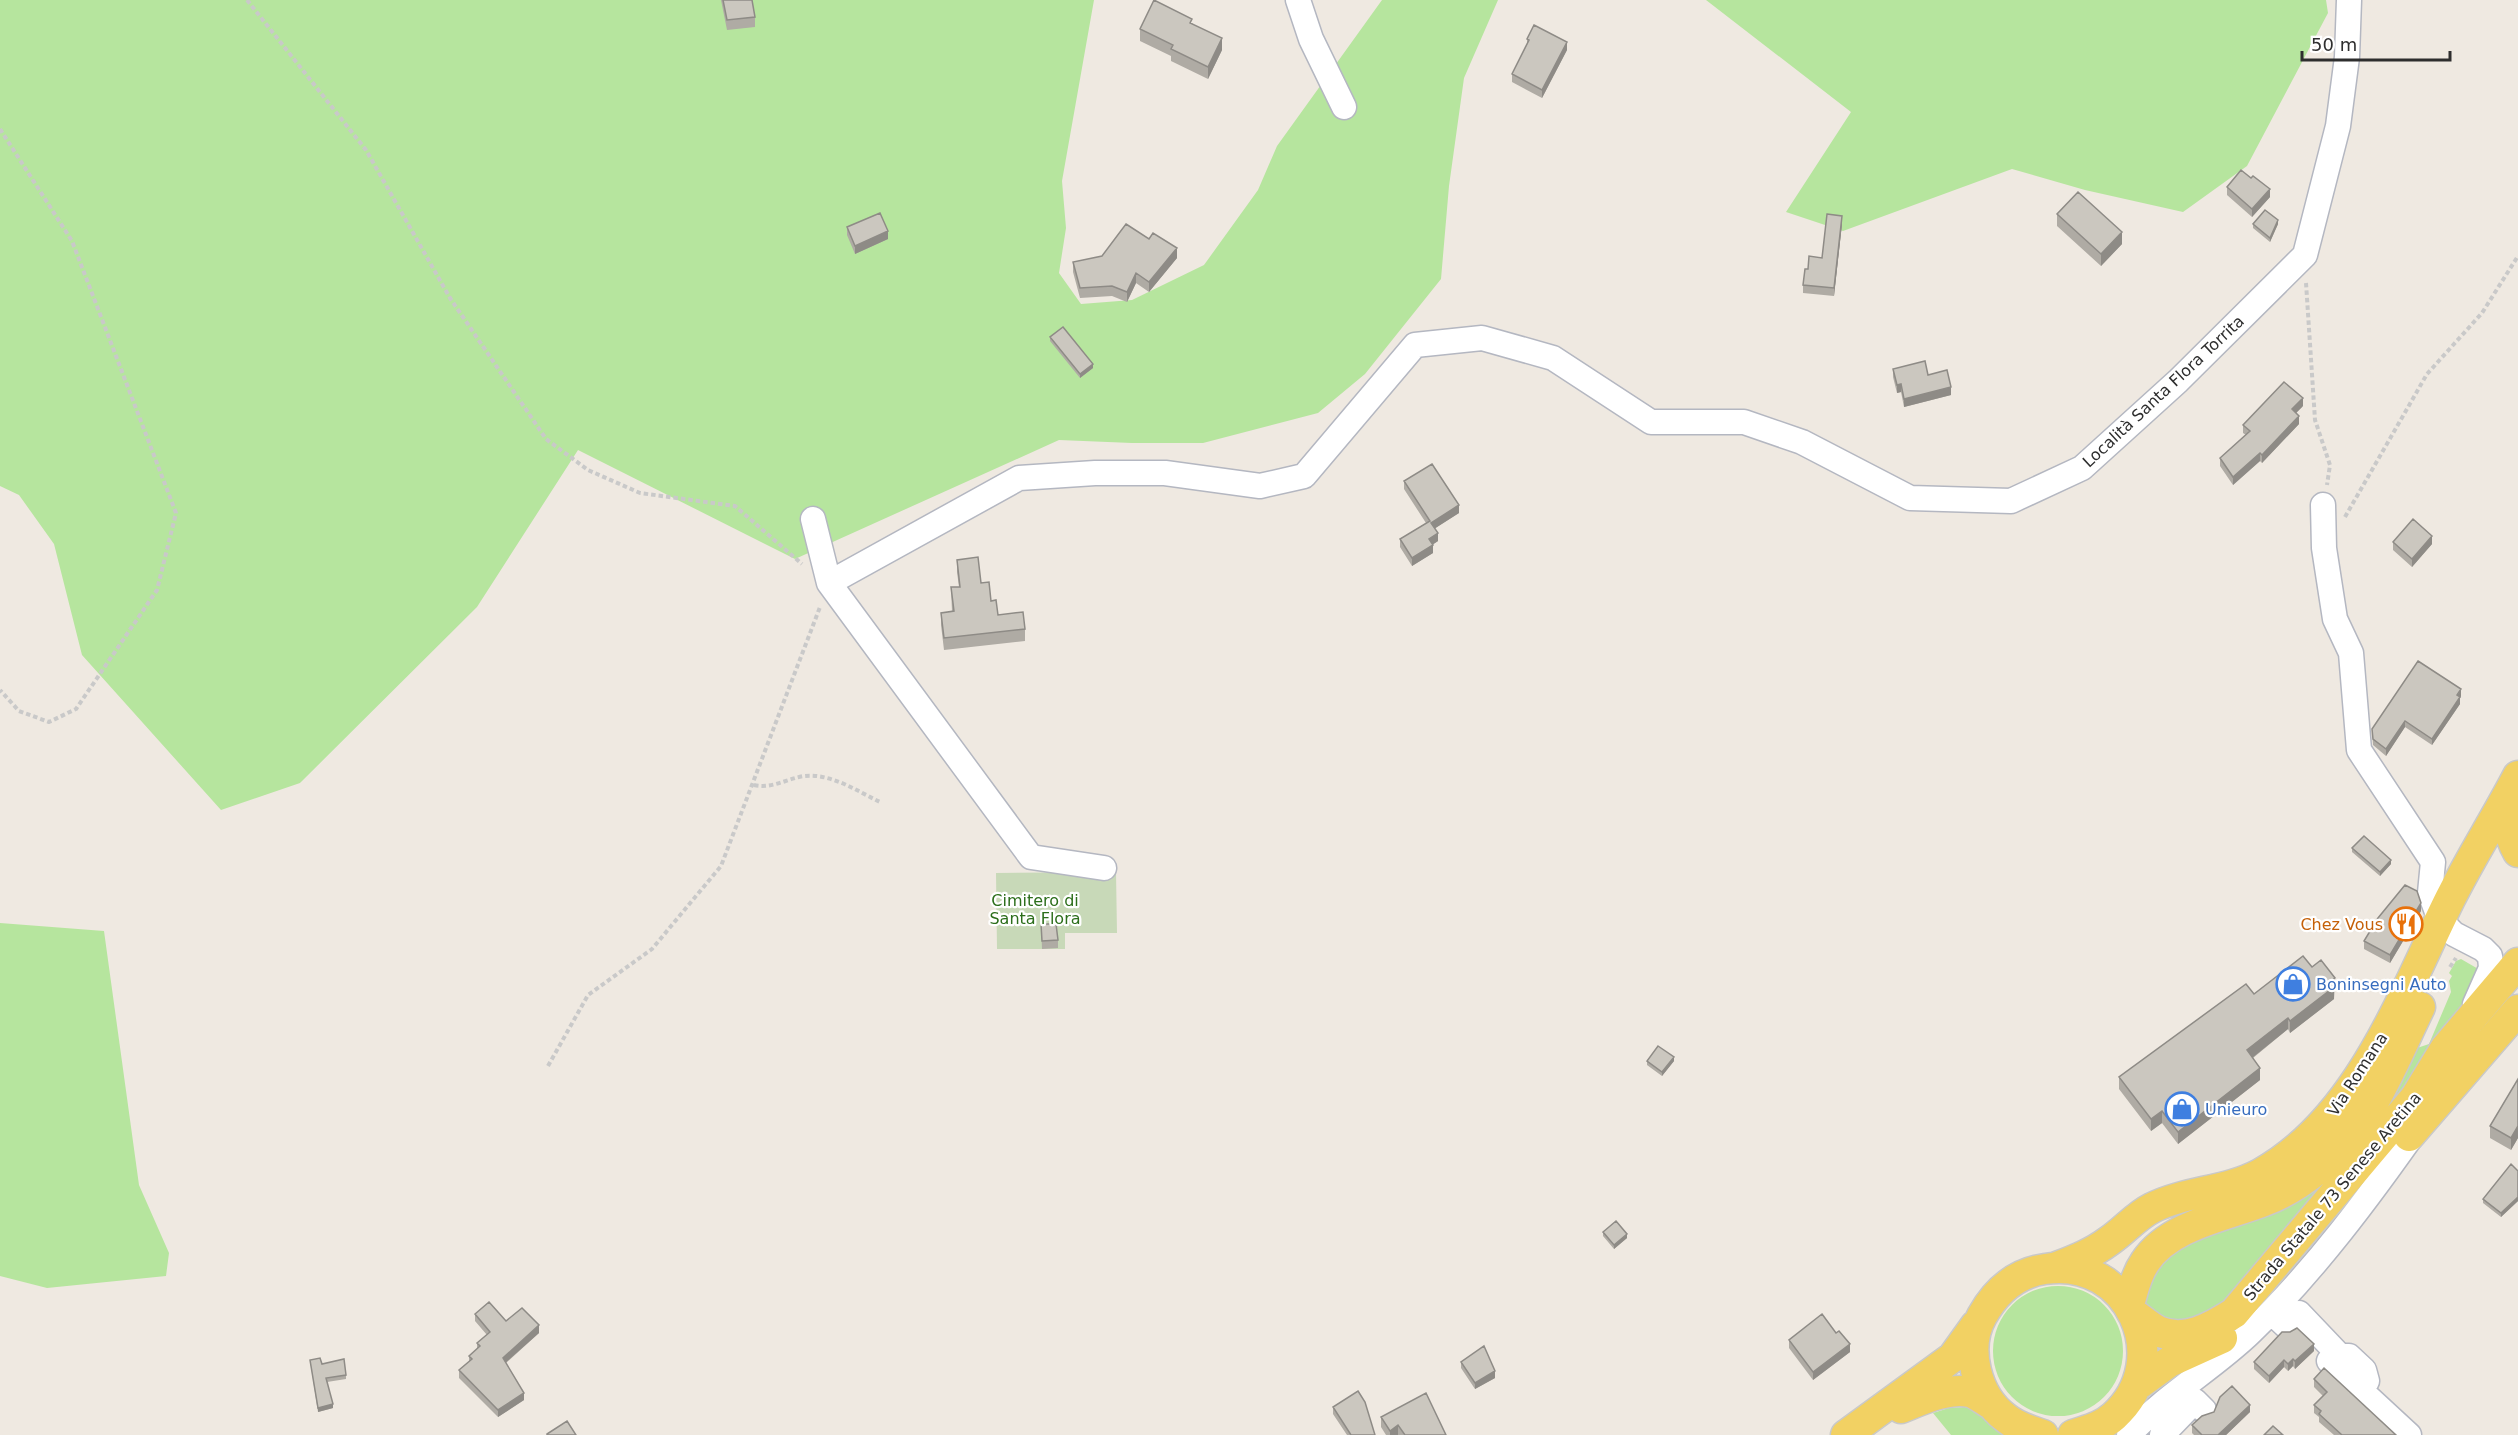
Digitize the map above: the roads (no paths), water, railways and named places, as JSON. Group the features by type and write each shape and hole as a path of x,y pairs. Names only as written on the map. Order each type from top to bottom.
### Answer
{"main road":[{"name":"Via Romana","path":"2132,1310 2135,1279 2145,1261 2162,1245 2195,1224 2266,1200 2320,1167 2349,1138 2366,1116 2403,1042 2447,927 2516,779"},
{"path":"2516,779 2508,823 2511,840 2518,852"},
{"name":"Via Romana","path":"2056,1267 2092,1253 2151,1208 2187,1196 2226,1188 2259,1174 2282,1160 2324,1124 2342,1102 2379,1043 2394,1013 2447,927"},
{"name":"Strada Statale 73 Senese Aretina","path":"2136,1386 2169,1362 2215,1344 2270,1300 2419,1109 2445,1049 2518,963"},
{"path":"2419,1109 2455,1058 2518,986"},
{"name":"Strada Statale 73 Senese Aretina","path":"1852,1431 1953,1357 1991,1300 2009,1283 2031,1271 2056,1267 2078,1269 2098,1277 2115,1288 2132,1310 2159,1331 2177,1335 2192,1334 2212,1327 2234,1313 2419,1109 2518,1010"},
{"name":"Strada Statale 73 Senese Aretina","path":"2086,1433 2112,1417 2126,1403 2136,1386 2143,1362 2142,1338 2132,1310"},
{"name":"Strada Statale 73 Senese Aretina","path":"1978,1322 1973,1351 1977,1379 1991,1404 2003,1417 2028,1432"},
{"name":"Strada Statale 73 Senese Aretina","path":"1852,1431 1922,1399 1950,1392 1971,1392 1991,1404"}],"street":[{"path":"1298,0 1311,39 1344,107"},
{"name":"Località Santa Flora Torrita","path":"829,583 1019,478 1095,473 1165,473 1260,486 1304,476 1415,345 1482,338 1553,358 1651,422 1744,422 1802,442 1910,498 2011,501 2082,468 2178,381 2305,255 2338,126 2347,57 2349,0"},
{"path":"2323,505 2324,548 2335,619 2351,653 2360,750 2433,862 2430,893 2447,927 2483,949 2490,956 2491,968 2468,1020"},
{"path":"813,519 829,583 1031,857 1104,868"},
{"path":"2394,1013 2403,1042"},
{"path":"2129,1435 2171,1395 2212,1365 2271,1311 2366,1199 2419,1109"},
{"path":"2271,1311 2286,1326 2299,1314 2340,1356 2349,1356 2364,1370 2367,1381 2361,1391 2409,1435"},
{"path":"2162,1435 2195,1401 2204,1410"}],"place":[{"name":"Chez Vous","path":"2406,924"},
{"name":"Boninsegni Auto","path":"2293,984"},
{"name":"Unieuro","path":"2182,1109"}],"park label":[{"name":"Cimitero di Santa Flora","path":"1035,909"}]}
